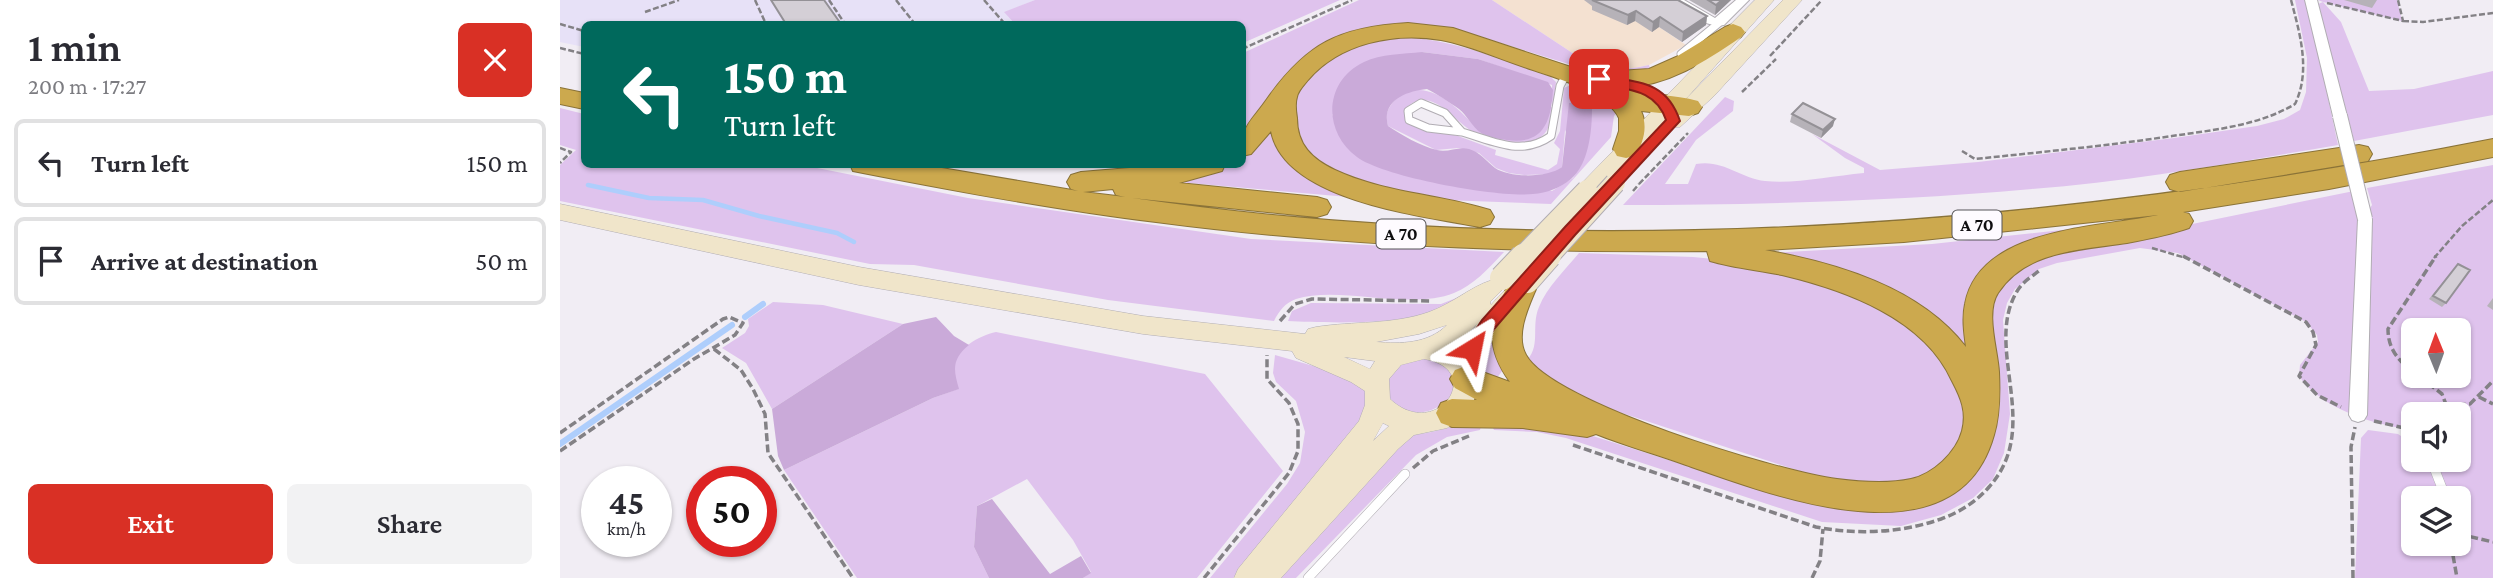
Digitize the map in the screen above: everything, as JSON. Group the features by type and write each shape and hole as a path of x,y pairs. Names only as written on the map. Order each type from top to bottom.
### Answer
{"highway":[{"path":"1616,88 1669,71 1726,27"},
{"path":"1246,143 1305,68 1326,52 1364,37 1404,31 1445,33 1616,88 1644,103 1677,111"},
{"path":"560,75 581,80"},
{"path":"1616,88 1632,114 1633,131 1626,149"},
{"path":"1284,94 1284,128 1290,148 1301,161 1324,177 1362,192 1480,217"},
{"path":"560,96 581,101"},
{"name":"A 70","path":"995,168 1081,182 1268,203 1480,217 1731,219 1889,212 2035,200 2256,171 2493,128"},
{"name":"A 70","path":"883,168 980,187 1259,224 1465,237 1630,240 1834,235 1976,225 2140,208 2321,181 2493,148"},
{"name":"A 70","path":"1081,182 1175,175 1199,168"},
{"path":"1510,284 1509,313 1505,328 1507,351 1525,378 1575,409 1625,430 1784,484 1842,496 1885,498 1920,492 1947,479 1969,455 1979,432 1981,410 1983,364 1978,318 1985,288 2004,267 2027,252 2050,244 2178,222 2238,207 2321,181"},
{"path":"1630,240 1747,256 1806,269 1855,286 1895,305 1928,329 1952,352 1981,410"},
{"path":"1465,374 1496,392 1575,409"},
{"path":"1452,413 1468,411 1523,414 1625,430"}],"main road":[{"path":"1606,182 1626,149 1677,111 1719,53 1726,27 1765,0"},
{"path":"1429,348 1447,340 1510,284 1606,182 1793,0"},
{"path":"560,212 873,278 1143,325 1399,354"},
{"path":"1276,339 1410,327 1467,308 1510,284"},
{"path":"1276,339 1360,375 1376,393 1390,416 1409,424 1425,424 1441,420 1461,403 1466,391 1465,374 1472,349 1510,284"},
{"path":"1248,578 1369,427 1379,373 1387,362 1413,349 1429,348 1455,359 1465,374"},
{"path":"1263,578 1389,441 1409,424"}],"street":[{"path":"1675,0 1705,20 1726,27 1743,0"},
{"path":"2311,0 2365,219 2358,415"}],"lane":[{"path":"1681,54 1726,27"},
{"path":"1462,132 1454,120 1434,106 1421,103 1408,111 1409,120 1414,124 1462,132 1510,148 1545,141 1553,130 1560,86 1572,74"},
{"path":"1308,578 1405,474"}],"path":[{"path":"645,12 679,0"},
{"path":"755,0 765,21"},
{"path":"829,0 843,21"},
{"path":"896,0 913,21"},
{"path":"984,0 1002,21"},
{"path":"1246,47 1352,0"},
{"path":"1770,56 1822,0"},
{"path":"1962,151 1975,159 2172,136 2280,115 2294,106 2301,88 2303,55 2291,0"},
{"path":"2317,0 2403,21 2423,22 2493,13"},
{"path":"2398,0 2403,21"},
{"path":"560,24 581,30"},
{"path":"560,48 581,53"},
{"path":"1742,92 1776,60"},
{"path":"560,148 571,152 560,163"},
{"path":"2401,361 2391,352 2387,340 2388,329 2425,271 2470,215 2493,200"},
{"path":"2141,248 2178,254 2306,322 2317,335 2318,342 2316,349 2300,365 2299,376 2306,387 2321,399 2358,415 2401,428"},
{"path":"1564,442 1823,529 1902,531 1944,520 1976,501 1998,481 2010,457 2015,416 2007,320 2010,304 2017,290 2040,270 2049,267"},
{"path":"1204,578 1289,473 1298,451 1298,424 1289,403 1267,379 1265,366 1294,304 1312,299 1437,301"},
{"path":"560,433 723,318 729,317 743,323 735,335 694,359 560,451"},
{"path":"714,349 741,370 753,389 765,414 768,453 853,578"},
{"path":"2471,403 2493,381"},
{"path":"2434,388 2442,394 2445,402"},
{"path":"2479,397 2493,404"},
{"path":"2353,578 2351,447 2358,415"},
{"path":"1812,578 1820,561 1823,529"},
{"path":"2471,537 2493,542"},
{"path":"2453,556 2457,578"}],"shaded area":[{"path":"560,0 1035,0 1005,12 1012,21 581,21 581,46 560,42"},
{"path":"1035,0 1340,0 1246,42 1246,21 1012,21 1004,12"},
{"path":"1359,0 1492,0 1586,62 1617,69 1649,65 1651,72 1601,74 1449,27 1405,24 1363,29 1246,135 1246,52"},
{"path":"1492,0 1619,0 1686,45 1649,65 1624,70 1603,70 1586,62"},
{"path":"2295,0 2307,0 2338,145 2071,186 1828,202 1623,205 1725,97 1734,101 1733,111 1696,140 1665,184 1688,184 1696,164 1706,163 1723,166 1756,179 1777,182 1864,173 1864,168 1812,134 1880,170 1978,162 2174,138 2257,126 2284,119 2300,110 2306,92 2307,58"},
{"path":"2318,0 2397,0 2402,21 2323,2"},
{"path":"2323,2 2341,22 2369,91 2414,89 2493,71 2493,115 2354,141 2318,4"},
{"path":"1407,37 1444,43 1516,64 1551,77 1556,82 1550,125 1541,137 1532,142 1512,144 1491,140 1465,127 1441,106 1423,100 1414,102 1405,109 1405,119 1409,124 1458,136 1496,150 1495,155 1548,170 1557,164 1560,149 1554,143 1560,131 1564,88 1577,86 1600,96 1618,111 1614,116 1611,137 1551,204 1444,200 1380,189 1320,165 1299,144 1291,105 1297,89 1325,60 1375,39","holes":["1422,52 1478,59 1552,85 1552,107 1481,133 1441,97 1418,90 1406,93 1394,101 1387,113 1388,126 1436,150 1458,148 1479,153 1496,168 1524,175 1554,174 1562,167 1565,130 1582,164 1573,178 1552,191 1332,115"]},
{"path":"1422,52 1478,59 1548,82 1553,90 1547,121 1537,135 1530,139 1520,141 1494,138 1481,133 1459,109 1427,89 1411,92 1397,99 1388,110 1388,126 1411,140 1441,151 1461,148 1473,150 1495,168 1510,174 1539,175 1562,167 1569,103 1584,101 1592,109 1591,127 1586,156 1577,173 1553,190 1538,193 1495,193 1415,179 1357,157 1338,134 1333,121 1332,107 1341,81 1351,70 1371,59"},
{"path":"560,108 581,113 581,168 817,168 968,198 1251,239 1504,252 1475,281 1454,293 1416,300 1313,295 1289,303 1274,321 1108,300 914,265 870,264 560,201 560,165 576,150 560,145"},
{"path":"1273,121 1279,142 1360,198 1177,182 1223,168 1246,168 1246,152"},
{"path":"2493,165 2493,578 2355,578 2361,438 2368,430 2401,436 2401,472 2471,472 2471,402 2401,402 2401,428 2350,414 2321,398 2299,376 2300,365 2318,342 2317,335 2306,322 2178,253 2140,248 2057,263 2039,269 2015,289 2007,303 2003,320 2010,414 2004,453 1993,479 1973,498 1941,515 1901,526 1822,522 1566,438 1537,432 1494,430 1491,424 1555,424 1735,481 1956,488 1980,463 1990,436 1991,292 2030,257 2354,191 2363,219 2372,205 2367,188"},
{"path":"2099,226 2003,257 1971,355 1942,332 1768,253 1932,244"},
{"path":"1579,253 1693,257 1755,263 1894,309 1961,378 1965,428 1957,449 1932,471 1900,484 1833,482 1579,399 1523,364 1533,351 1537,315 1542,300"},
{"path":"1474,291 1460,303 1439,312 1414,317 1358,322 1288,321 1292,311 1311,303 1441,304"},
{"path":"773,302 823,305 903,324 772,409 746,363 722,348 745,333 749,326 748,319"},
{"path":"936,317 954,336 969,345 959,355 955,365 959,389 933,398 784,470 778,456 772,409 903,324"},
{"path":"1496,324 1506,366 1496,379 1476,374 1474,368"},
{"path":"996,332 1205,374 1283,471 1197,578 1083,578 1091,572 1073,540 1027,479 977,506 974,547 989,578 857,578 784,470 933,398 958,389 953,370 959,354 976,340"},
{"path":"1275,355 1352,377 1364,388 1367,405 1363,419 1233,578 1210,578 1287,484 1300,463 1305,432 1296,401 1276,382 1273,373"},
{"path":"1426,357 1449,368 1453,382 1451,395 1445,402 1430,410 1416,412 1404,409 1387,393 1389,373 1399,364"},
{"path":"1483,419 1480,430 1447,437 1416,455 1296,578 1279,578 1409,435"},
{"path":"992,499 1050,574 1081,556 1091,573 1083,578 989,578 974,547 977,506"}],"building":[{"path":"771,0 824,0 839,21 784,21"},
{"path":"1592,0 1678,0 1707,16 1683,32 1660,17 1653,22 1636,11 1628,15"},
{"path":"1708,0 1722,0 1716,5"},
{"path":"1803,103 1835,119 1823,130 1792,114"},
{"path":"2458,264 2470,270 2446,303 2433,296"}],"waterway":[{"path":"588,185 649,198 703,200 759,216 837,233 854,242"},
{"path":"745,317 763,304"},
{"path":"560,444 732,325"}],"route":[{"path":"1472,349 1488,324 1673,121 1668,106 1654,92 1621,82 1599,79"}]}
